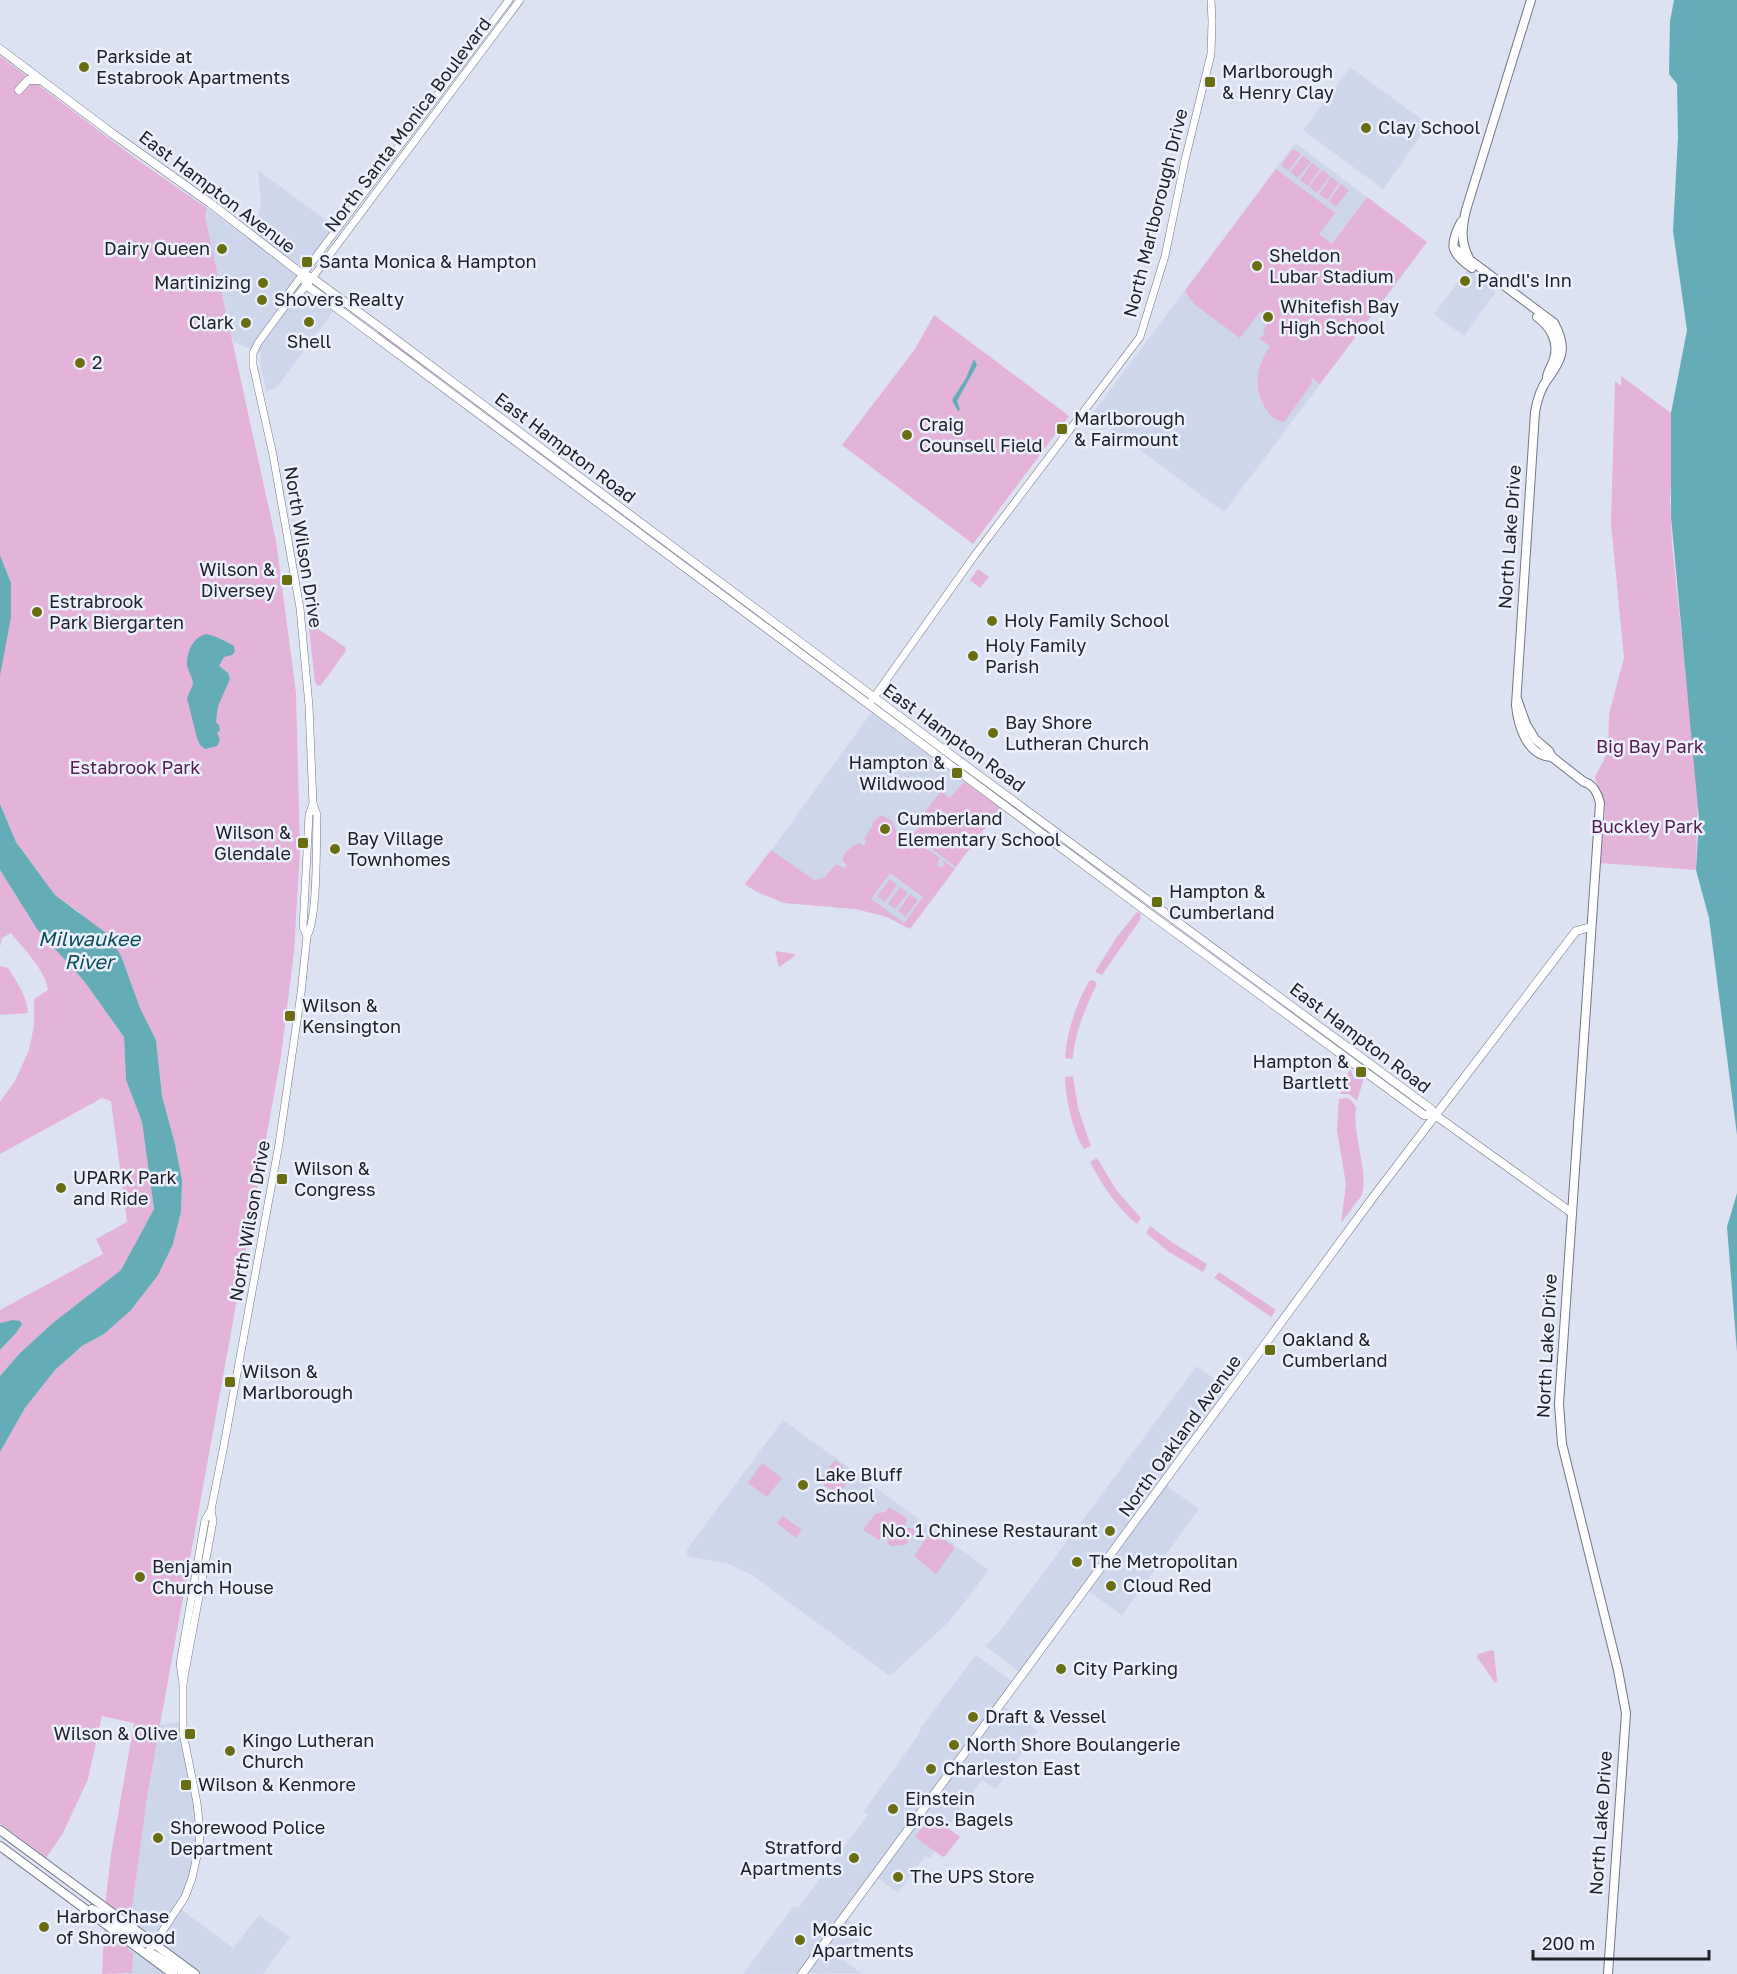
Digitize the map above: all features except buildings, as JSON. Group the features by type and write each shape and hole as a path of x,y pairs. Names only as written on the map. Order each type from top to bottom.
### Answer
{"main road":[{"path":"1532,0 1466,210 1455,234 1454,248 1458,259 1543,321 1551,330 1558,345"},
{"name":"East Hampton Avenue","path":"0,49 303,274 312,278"},
{"path":"19,90 32,78 43,81"},
{"path":"1466,210 1463,241 1472,262"},
{"path":"1454,248 1554,323 1558,345"},
{"name":"East Hampton Avenue","path":"303,274 306,285"},
{"name":"East Hampton Road","path":"312,278 1424,1115 1435,1115"},
{"name":"East Hampton Road","path":"306,285 871,701"},
{"path":"329,302 335,294"},
{"name":"North Lake Drive","path":"1558,345 1535,415 1517,717 1525,738 1535,745 1545,757 1552,757 1584,782 1589,783 1600,803 1559,1422 1564,1452 1618,1670 1626,1713 1608,1974"},
{"name":"North Lake Drive","path":"1517,699 1535,745"},
{"name":"North Oakland Avenue","path":"802,1974 1435,1115 1576,931 1591,927"},
{"path":"1435,1115 1572,1213"},
{"path":"0,1830 195,1974"},
{"path":"0,1846 173,1974"},
{"path":"73,1900 77,1894 92,1903 104,1906"},
{"path":"73,1900 102,1913 142,1942 155,1943"},
{"path":"147,1954 157,1955 186,1974"}],"street":[{"name":"North Santa Monica Boulevard","path":"285,306 288,294 509,0"},
{"name":"North Santa Monica Boulevard","path":"285,306 294,300 312,278 520,0"},
{"name":"North Marlborough Drive","path":"871,701 975,555 1140,337 1165,256 1185,160 1211,54 1211,0"},
{"name":"North Wilson Drive","path":"147,1954 188,1890 199,1847 197,1803 183,1733 183,1683 180,1664 205,1520 211,1510 279,1144 302,993 307,936 311,929 317,815 313,804 309,706 300,608 273,455 253,365 253,353 285,306"}],"shaded area":[{"name":"Clay School","path":"1350,67 1429,125 1383,189 1303,130"},
{"name":"Whitefish Bay High School","path":"1295,143 1427,242 1224,512 1092,414"},
{"path":"258,170 335,227 294,279 335,309 278,386 266,392 260,362 261,353 233,342 205,216 207,208 248,239 256,226 261,203"},
{"path":"1468,269 1496,292 1464,336 1434,314"},
{"name":"Cumberland Elementary School","path":"871,713 1000,808 910,929 887,917 856,909 784,903 746,885"},
{"path":"1197,1366 1231,1391 1163,1483 1199,1509 1122,1615 1085,1589 1022,1674 985,1646 1000,1631"},
{"name":"Lake Bluff School","path":"783,1420 989,1570 949,1622 891,1675 752,1575 729,1564 687,1555 687,1549"},
{"path":"976,1655 1016,1684 1001,1704 1038,1731 996,1789 982,1780 948,1827 951,1829 930,1858 925,1856 898,1893 875,1876 845,1917 865,1931 844,1961 862,1973 743,1974 794,1906 798,1908 868,1815 864,1811 921,1731 920,1728"},
{"path":"182,1721 197,1803 199,1847 179,1908 233,1948 259,1915 290,1937 263,1974 127,1974 132,1973 128,1949 131,1915 148,1791 160,1725"}],"green space":[{"name":"Estabrook Park","path":"0,56 139,161 207,208 205,216 276,541 296,693 300,849 294,952 281,1056 148,1791 128,1949 133,1953 132,1973 102,1974 106,1897 111,1855 134,1723 102,1716 88,1779 63,1833 46,1858 0,1823 0,1452 25,1408 55,1370 82,1346 104,1334 173,1244 181,1212 182,1180 162,1096 156,1040 140,1008 79,912 55,895 16,842 0,804 0,676 11,583 0,555"},
{"path":"1293,149 1301,154 1288,171 1281,165"},
{"path":"1303,156 1311,162 1298,178 1290,172"},
{"path":"1312,163 1320,169 1308,186 1300,180"},
{"path":"1276,169 1335,213 1319,234 1332,244 1367,197 1427,242 1320,384 1311,377 1312,383 1284,422 1271,416 1259,393 1259,369 1270,346 1260,339 1271,319 1260,312 1240,338 1194,304 1185,291"},
{"path":"1322,170 1330,176 1317,193 1309,187"},
{"path":"1331,177 1339,183 1327,200 1319,194"},
{"path":"1341,184 1349,190 1336,207 1329,201"},
{"path":"934,315 1069,416 973,544 842,445 915,349"},
{"path":"380,331 442,380 378,334"},
{"name":"Big Bay Park","path":"1621,376 1671,413 1674,442 1670,498 1672,544 1698,791 1696,870 1599,863 1605,804 1604,796 1595,777 1608,752 1609,714 1624,658 1611,523 1615,381 1621,386"},
{"path":"978,569 989,577 980,588 970,580"},
{"path":"312,625 345,647 346,651 318,686 315,682 309,628"},
{"path":"964,782 1000,808 956,867 913,835 925,818 922,816 941,791 950,798"},
{"path":"881,815 891,820 898,833 901,831 940,858 937,864 941,868 945,864 943,860 955,869 910,929 887,917 856,909 784,903 757,892 745,884 771,850 814,880 824,878 835,865 845,869 847,865 843,861 844,855 859,843 864,846 866,841 864,838 873,822","holes":["890,873 923,897 904,923 871,899"]},
{"path":"0,870 37,929 84,981 124,1037 126,1080 142,1122 154,1209 121,1270 54,1322 20,1353 0,1376 0,1350 16,1333 3,1322 0,1323 0,1310 103,1254 96,1239 127,1222 111,1101 102,1098 0,1154 0,1102 15,1081 29,1050 34,1026 34,999 48,990 39,968 11,933 2,938 0,947"},
{"path":"890,879 897,885 885,902 877,896"},
{"path":"900,887 908,893 895,909 888,904"},
{"path":"910,894 918,900 906,917 898,911"},
{"path":"1137,912 1141,914 1140,920 1102,975 1095,972 1116,938"},
{"path":"775,951 794,954 795,956 779,967"},
{"path":"0,966 8,968 18,984 24,995 28,1013 0,1015"},
{"path":"1094,980 1097,984 1076,1037 1073,1057 1072,1059 1065,1058 1076,1009 1089,981"},
{"path":"1350,1068 1354,1079 1362,1076 1364,1078 1357,1101 1349,1094 1340,1094"},
{"path":"1073,1076 1078,1108 1091,1146 1084,1149 1073,1124 1067,1095 1065,1077"},
{"path":"1339,1099 1350,1099 1356,1107 1356,1130 1364,1185 1362,1195 1341,1223 1346,1184 1337,1131"},
{"path":"1097,1158 1117,1191 1141,1218 1137,1224 1110,1196 1090,1162"},
{"path":"1150,1226 1207,1264 1203,1272 1169,1252 1146,1233"},
{"path":"1219,1272 1276,1310 1271,1317 1214,1278"},
{"path":"835,1460 853,1475 838,1495 819,1481"},
{"path":"762,1463 782,1478 767,1497 748,1483"},
{"path":"889,1507 907,1518 905,1528 914,1528 914,1535 909,1537 905,1545 891,1546 887,1543 889,1539 881,1537 879,1540 863,1530 875,1514 885,1512"},
{"path":"783,1516 802,1530 796,1538 777,1523"},
{"path":"932,1530 955,1548 936,1574 914,1556"},
{"path":"1492,1650 1497,1681 1495,1683 1477,1657 1478,1654"},
{"path":"931,1816 960,1837 943,1857 915,1837"}],"water":[{"path":"1674,0 1737,0 1737,1135 1709,918 1696,870 1699,819 1671,517 1671,413 1687,330 1673,231 1678,137 1677,84 1669,74 1670,21"},
{"path":"974,359 977,365 957,401 960,410 958,411 952,400 966,378"},
{"path":"0,555 11,583 11,617 0,676"},
{"path":"206,634 234,646 235,652 224,657 219,666 228,673 230,679 218,706 216,722 219,725 220,731 217,732 220,740 217,746 205,749 197,738 187,698 193,684 187,665 191,646"},
{"name":"Milwaukee River","path":"0,804 16,842 55,895 110,936 121,956 140,1008 156,1040 162,1096 182,1180 181,1212 173,1244 158,1275 131,1310 104,1334 82,1346 55,1370 25,1408 0,1452 0,1376 20,1353 54,1322 121,1270 154,1209 142,1122 126,1080 124,1037 84,981 37,929 0,870"},
{"path":"1737,1193 1737,1352 1727,1227"},
{"path":"20,1321 22,1324 0,1350 0,1323"}],"place":[{"name":"Parkside at Estabrook Apartments","path":"84,67"},
{"name":"Marlborough & Henry Clay","path":"1210,82"},
{"name":"Clay School","path":"1366,128"},
{"name":"Dairy Queen","path":"222,249"},
{"name":"Santa Monica & Hampton","path":"307,262"},
{"name":"Sheldon Lubar Stadium","path":"1257,266"},
{"name":"Pandl's Inn","path":"1465,281"},
{"name":"Martinizing","path":"263,283"},
{"name":"Shovers Realty","path":"262,300"},
{"name":"Whitefish Bay High School","path":"1268,317"},
{"name":"Shell","path":"309,322"},
{"name":"Clark","path":"246,323"},
{"name":"2","path":"80,363"},
{"name":"Marlborough & Fairmount","path":"1062,429"},
{"name":"Craig Counsell Field","path":"907,435"},
{"name":"Wilson & Diversey","path":"287,580"},
{"name":"Estrabrook Park Biergarten","path":"37,612"},
{"name":"Holy Family School","path":"992,621"},
{"name":"Holy Family Parish","path":"973,656"},
{"name":"Bay Shore Lutheran Church","path":"993,733"},
{"name":"Hampton & Wildwood","path":"957,773"},
{"name":"Cumberland Elementary School","path":"885,829"},
{"name":"Wilson & Glendale","path":"303,843"},
{"name":"Bay Village Townhomes","path":"335,849"},
{"name":"Hampton & Cumberland","path":"1157,902"},
{"name":"Wilson & Kensington","path":"290,1016"},
{"name":"Hampton & Bartlett","path":"1361,1072"},
{"name":"Wilson & Congress","path":"282,1179"},
{"name":"UPARK Park and Ride","path":"61,1188"},
{"name":"Oakland & Cumberland","path":"1270,1350"},
{"name":"Wilson & Marlborough","path":"230,1382"},
{"name":"Lake Bluff School","path":"803,1485"},
{"name":"No. 1 Chinese Restaurant","path":"1110,1531"},
{"name":"The Metropolitan","path":"1077,1562"},
{"name":"Benjamin Church House","path":"140,1577"},
{"name":"Cloud Red","path":"1111,1586"},
{"name":"City Parking","path":"1061,1669"},
{"name":"Draft & Vessel","path":"973,1717"},
{"name":"Wilson & Olive","path":"190,1734"},
{"name":"North Shore Boulangerie","path":"954,1745"},
{"name":"Kingo Lutheran Church","path":"230,1751"},
{"name":"Charleston East","path":"931,1769"},
{"name":"Wilson & Kenmore","path":"186,1785"},
{"name":"Einstein Bros. Bagels","path":"893,1809"},
{"name":"Shorewood Police Department","path":"158,1838"},
{"name":"Stratford Apartments","path":"854,1858"},
{"name":"The UPS Store","path":"898,1877"},
{"name":"HarborChase of Shorewood","path":"44,1927"},
{"name":"Mosaic Apartments","path":"800,1940"}],"park label":[{"name":"Buckley Park","path":"1647,827"}]}
